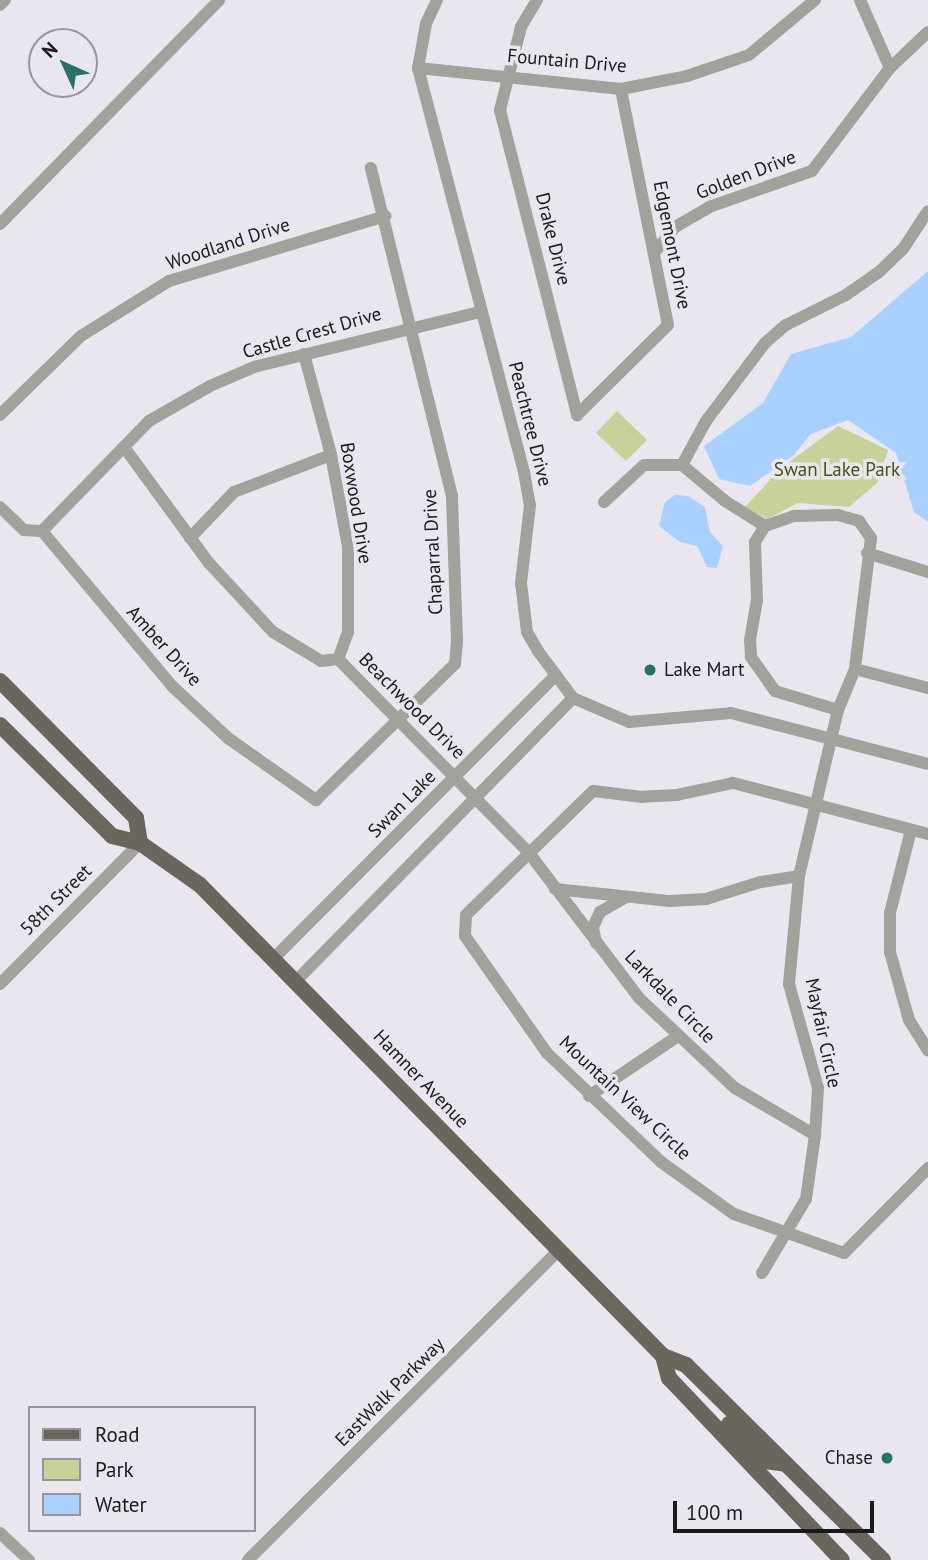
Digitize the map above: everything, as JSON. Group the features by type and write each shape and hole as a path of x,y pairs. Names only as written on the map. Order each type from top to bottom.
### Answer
{"main road":[{"path":"0,681 136,818 140,843"},
{"name":"Hamner Avenue","path":"0,725 112,836 140,843 200,885 663,1356 686,1365 883,1560"},
{"name":"Hamner Avenue","path":"663,1356 669,1378 842,1560"},
{"path":"684,1394 706,1402 765,1461 786,1464"}],"street":[{"path":"0,5 5,0"},
{"path":"0,224 219,0"},
{"name":"Peachtree Drive","path":"437,0 426,24 418,68 530,505 520,583 527,632 573,698"},
{"name":"Drake Drive","path":"537,0 521,27 513,75 502,91 500,110 577,415"},
{"name":"Fountain Drive","path":"418,68 513,75 621,89 687,76 749,55 815,0"},
{"path":"860,0 890,68"},
{"name":"Golden Drive","path":"654,253 675,227 709,207 812,171 890,68 928,32"},
{"name":"Edgemont Drive","path":"577,415 668,325 621,89"},
{"name":"Chaparral Drive","path":"316,800 455,664 457,641 452,496 371,168"},
{"path":"682,465 705,424 765,343 786,325 846,295 878,273 902,249 928,211"},
{"name":"Woodland Drive","path":"0,415 81,336 169,281 385,216"},
{"name":"Castle Crest Drive","path":"42,531 149,421 210,386 254,367 410,326 480,312"},
{"name":"Boxwood Drive","path":"304,354 331,455 348,547 348,632 338,659"},
{"name":"Beachwood Drive","path":"124,447 190,538 273,632 321,661 338,659 529,853"},
{"path":"190,538 234,492 331,455"},
{"path":"604,502 644,466 682,465 725,501 765,526 755,542 753,556 757,586 751,657 775,691 838,710"},
{"name":"Amber Drive","path":"0,507 24,530 42,531 172,687 228,738 316,800"},
{"name":"Mayfair Circle","path":"762,1273 806,1199 818,1088 789,984 799,876 838,710 855,669 867,553 871,538 859,521 838,515 794,516 765,526"},
{"path":"867,553 928,572"},
{"path":"855,669 928,688"},
{"name":"Swan Lake","path":"273,959 556,675"},
{"path":"296,981 573,698 629,722 731,713 928,764"},
{"name":"Mountain View Circle","path":"786,1235 734,1214 661,1162 547,1054 465,936 466,915 593,791 642,797 677,795 733,783 928,834"},
{"path":"911,830 890,913 890,952 909,1020 928,1051"},
{"name":"58th Street","path":"0,984 140,843"},
{"name":"Larkdale Circle","path":"529,853 597,947 678,1036 735,1088 815,1135"},
{"path":"555,889 626,897 706,899 761,882 799,876"},
{"path":"597,947 595,919 606,905 626,897"},
{"path":"589,1096 678,1036"},
{"path":"786,1235 844,1253 928,1168"},
{"name":"EastWalk Parkway","path":"248,1560 559,1250"},
{"path":"0,1532 29,1560"}],"green space":[{"path":"617,411 647,440 626,461 596,433"},
{"name":"Swan Lake Park","path":"838,426 888,450 877,483 849,507 798,503 767,519 745,507 781,468"}],"water":[{"path":"928,271 928,522 914,512 896,453 848,420 811,434 794,455 750,486 719,479 704,446 763,403 791,354 851,337"},
{"path":"675,495 688,496 705,507 710,532 723,546 717,568 707,567 697,546 680,542 659,526 665,502"}],"place":[{"name":"Lake Mart","path":"650,670"},
{"name":"Chase","path":"887,1458"}]}
